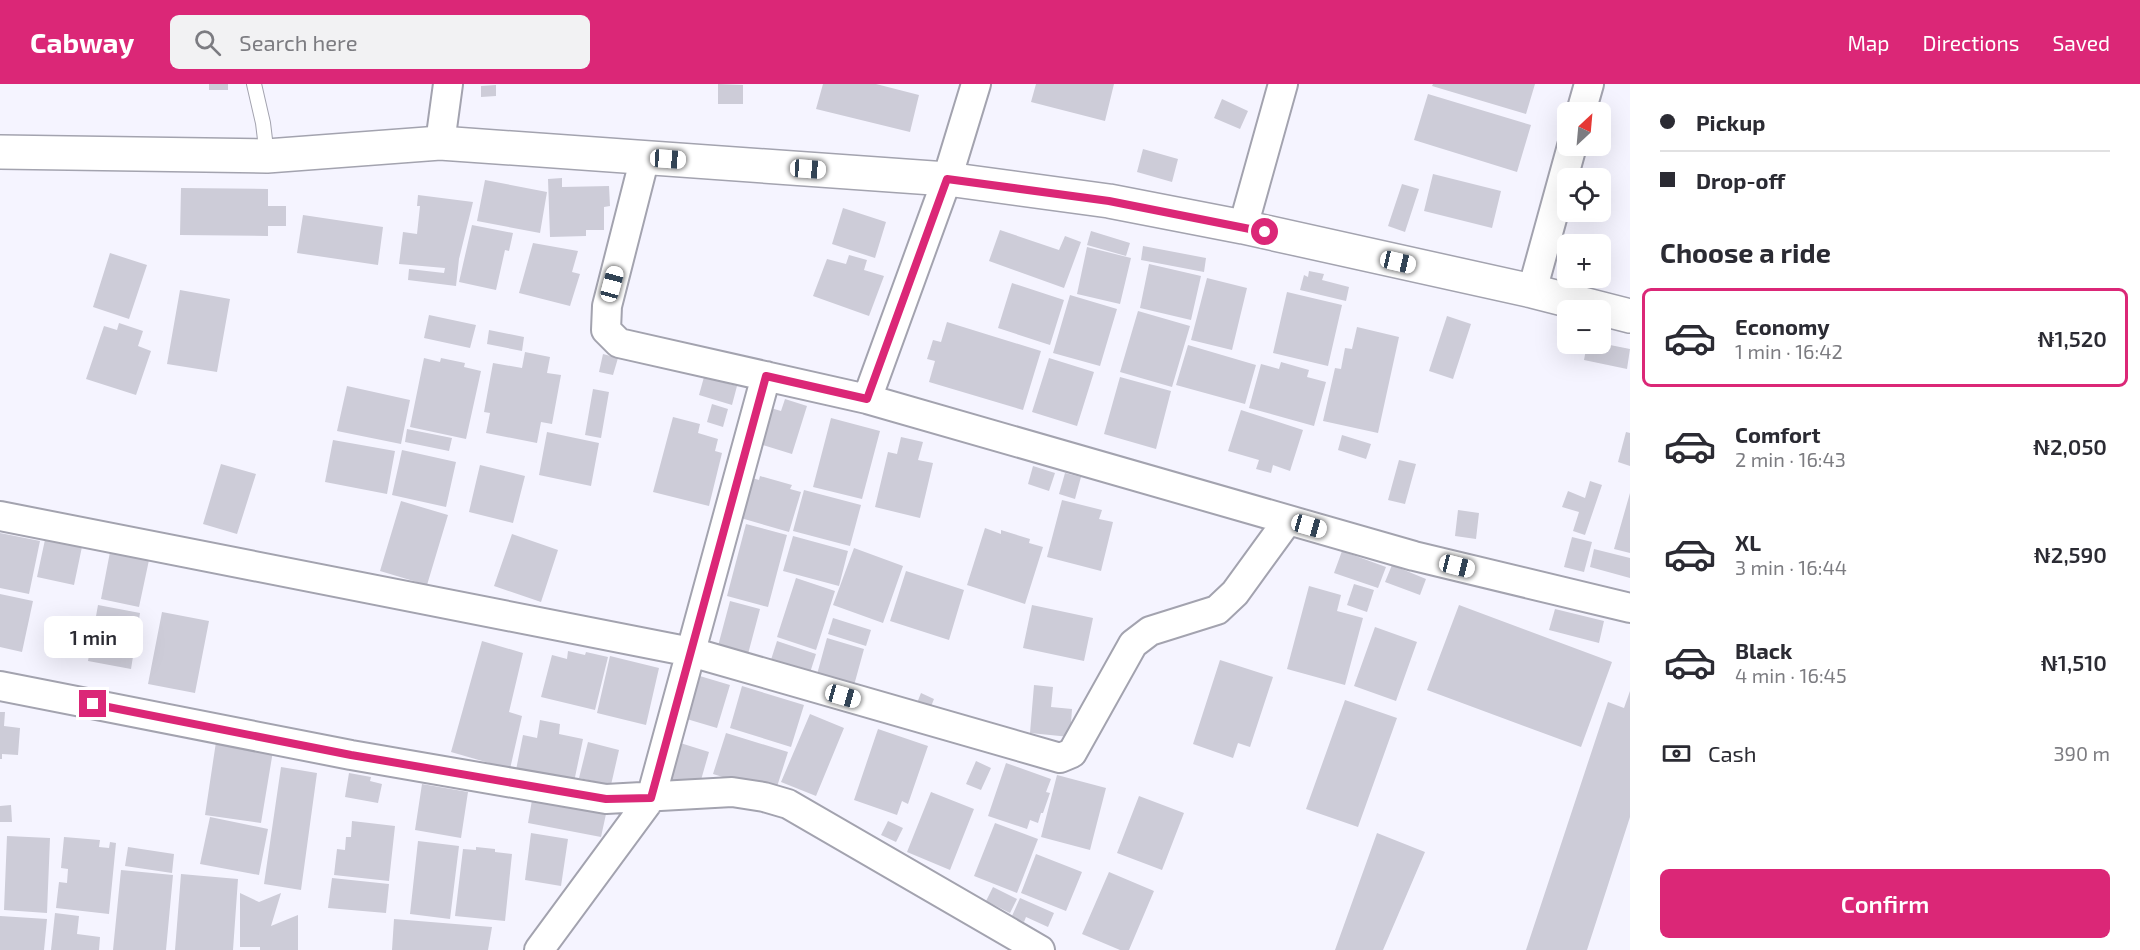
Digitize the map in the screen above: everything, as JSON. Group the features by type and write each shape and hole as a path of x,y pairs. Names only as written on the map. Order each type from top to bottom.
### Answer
{"street":[{"path":"440,143 448,84"},
{"path":"867,399 947,179 976,84"},
{"path":"1242,227 1283,84"},
{"path":"1584,102 1589,84"},
{"path":"0,152 267,156 440,143 947,179 1109,201 1242,227 1532,291 1630,316"},
{"path":"1532,291 1569,156"},
{"path":"645,157 607,306 606,330 619,343 867,399 1414,556 1630,608"},
{"path":"539,950 651,798 766,376"},
{"path":"0,516 691,652 1060,758 1072,753 1133,644 1149,631 1216,610 1235,593 1288,520"},
{"path":"0,686 351,755 606,799 732,792 764,797 788,804 1040,950"}],"lane":[{"path":"254,84 263,123 267,156"}],"building":[{"path":"209,84 228,84 228,90 209,90"},
{"path":"718,84 743,85 743,104 718,104"},
{"path":"823,84 876,84 919,95 910,132 816,109"},
{"path":"1036,84 1114,84 1105,121 1031,102"},
{"path":"1433,84 1535,84 1526,114 1432,86"},
{"path":"496,85 496,96 481,97 481,86"},
{"path":"1428,94 1531,125 1517,172 1414,140"},
{"path":"1222,99 1248,111 1240,129 1214,118"},
{"path":"1143,149 1178,159 1172,182 1137,172"},
{"path":"1433,174 1501,191 1492,228 1424,211"},
{"path":"562,178 562,187 609,186 610,206 604,207 604,230 586,230 586,236 550,237 548,179"},
{"path":"485,180 547,192 540,233 477,221"},
{"path":"1402,184 1419,189 1405,232 1388,226"},
{"path":"181,188 268,189 268,206 286,206 286,226 268,226 268,236 180,235"},
{"path":"418,195 473,202 459,259 456,286 408,280 409,269 444,273 445,268 399,264 403,232 417,234 420,206 417,206"},
{"path":"843,208 886,222 875,258 832,244"},
{"path":"303,215 383,227 378,265 297,253"},
{"path":"472,225 513,233 509,251 505,250 496,290 459,282"},
{"path":"1000,230 1059,250 1065,236 1081,242 1064,288 989,261"},
{"path":"1091,231 1130,243 1126,256 1087,245"},
{"path":"533,243 578,251 572,272 580,274 570,306 519,293"},
{"path":"1143,246 1206,258 1204,272 1141,260"},
{"path":"1087,247 1131,258 1120,304 1077,294"},
{"path":"110,253 147,265 129,319 93,307"},
{"path":"849,255 867,260 864,270 884,276 869,316 813,296 827,259 846,264"},
{"path":"1149,264 1201,276 1191,320 1140,308"},
{"path":"1309,271 1324,274 1322,280 1349,287 1346,301 1300,290 1304,275 1308,277"},
{"path":"1207,278 1247,288 1232,350 1191,340"},
{"path":"1012,283 1064,300 1050,345 998,328"},
{"path":"180,290 230,299 217,372 167,364"},
{"path":"1287,292 1342,305 1328,366 1273,353"},
{"path":"1070,295 1117,309 1100,366 1053,353"},
{"path":"1138,311 1190,326 1172,387 1120,372"},
{"path":"429,315 476,325 470,348 424,338"},
{"path":"1447,316 1471,324 1453,379 1429,371"},
{"path":"947,322 1041,351 1023,410 929,382 935,361 927,359 933,340 941,342"},
{"path":"119,323 143,331 138,346 151,351 136,395 86,379 104,326 117,330"},
{"path":"1357,327 1399,337 1378,433 1323,421 1335,368 1341,369 1345,348 1352,349"},
{"path":"489,330 524,337 522,351 487,344"},
{"path":"1188,345 1256,365 1245,404 1176,385"},
{"path":"1611,345 1630,349 1627,369 1584,360 1585,354 1611,354"},
{"path":"525,352 550,357 547,373 561,375 552,424 541,422 537,443 486,433 490,413 484,412 493,363 522,368"},
{"path":"603,354 618,358 613,375 599,372"},
{"path":"424,358 440,362 441,358 465,363 464,367 481,371 466,439 410,427"},
{"path":"1049,358 1094,372 1077,426 1032,412"},
{"path":"1281,362 1309,370 1307,377 1326,382 1314,426 1249,408 1261,364 1279,369"},
{"path":"704,377 737,386 732,405 699,395"},
{"path":"1120,377 1171,391 1156,449 1104,434"},
{"path":"347,386 410,400 401,444 337,431"},
{"path":"593,389 609,392 601,438 585,435"},
{"path":"785,399 807,406 792,454 753,442 764,406 781,411"},
{"path":"712,404 728,409 723,427 707,422"},
{"path":"1241,410 1303,430 1290,471 1273,465 1271,473 1256,469 1259,460 1228,451"},
{"path":"673,417 700,424 698,433 718,439 715,451 722,453 709,506 653,492"},
{"path":"831,418 880,431 862,499 813,487"},
{"path":"407,429 452,438 449,451 405,442"},
{"path":"547,432 599,443 591,486 539,475"},
{"path":"1626,432 1630,433 1630,466 1618,462"},
{"path":"1342,435 1371,444 1366,459 1338,450"},
{"path":"901,437 923,442 918,460 933,463 920,518 875,507 888,452 897,454"},
{"path":"333,440 395,451 387,494 325,482"},
{"path":"402,450 456,462 446,507 392,495"},
{"path":"1399,460 1416,464 1405,504 1388,500"},
{"path":"221,464 256,474 237,534 203,524"},
{"path":"480,465 525,476 513,523 469,512"},
{"path":"1033,466 1055,473 1049,491 1028,484"},
{"path":"1065,473 1081,477 1075,499 1059,494"},
{"path":"745,476 759,480 760,476 792,485 790,489 801,492 789,532 734,516"},
{"path":"1590,481 1602,485 1585,535 1573,531 1579,512 1562,507 1568,491 1585,498"},
{"path":"804,490 861,505 850,546 793,531"},
{"path":"1630,493 1630,553 1614,549"},
{"path":"1062,500 1102,510 1099,519 1113,522 1101,571 1047,557"},
{"path":"401,501 448,515 427,585 380,571"},
{"path":"1458,510 1479,513 1476,539 1455,536"},
{"path":"746,524 787,535 768,607 727,596"},
{"path":"985,528 1001,534 1001,530 1030,539 1029,543 1043,547 1025,604 967,585"},
{"path":"0,533 40,541 29,594 0,588"},
{"path":"512,534 558,550 541,602 494,586"},
{"path":"46,535 83,542 74,585 37,577"},
{"path":"793,536 848,551 839,586 783,571"},
{"path":"1572,537 1592,542 1584,572 1564,567"},
{"path":"854,548 903,566 883,623 833,605"},
{"path":"1594,549 1630,558 1630,578 1590,567"},
{"path":"1342,551 1386,567 1378,588 1334,573"},
{"path":"110,552 149,560 139,607 101,599"},
{"path":"1392,565 1426,579 1420,595 1385,582"},
{"path":"906,571 964,590 949,640 890,621"},
{"path":"796,578 835,591 816,650 777,637"},
{"path":"1354,584 1374,590 1367,612 1347,605"},
{"path":"1309,586 1341,595 1337,611 1363,618 1345,685 1287,669"},
{"path":"0,594 33,601 22,652 0,647"},
{"path":"730,601 760,609 748,654 718,646"},
{"path":"98,605 140,613 131,669 88,661"},
{"path":"1032,605 1093,618 1084,661 1023,648"},
{"path":"1459,605 1612,662 1581,747 1427,690"},
{"path":"1555,609 1604,621 1599,643 1549,630"},
{"path":"162,612 209,621 195,693 148,684"},
{"path":"833,618 871,630 866,646 828,634"},
{"path":"1375,627 1417,642 1396,701 1354,686"},
{"path":"827,638 864,649 853,689 816,678"},
{"path":"482,641 523,653 509,712 522,716 510,769 451,752"},
{"path":"777,641 816,654 808,679 769,666"},
{"path":"568,651 608,657 595,710 541,697 552,655 567,659"},
{"path":"610,656 659,668 646,725 597,713"},
{"path":"1220,660 1273,677 1250,747 1238,743 1233,758 1193,744"},
{"path":"693,674 730,685 717,728 680,717"},
{"path":"1034,685 1053,687 1051,707 1072,709 1070,737 1030,733"},
{"path":"742,686 804,705 791,747 730,728"},
{"path":"1630,691 1630,817 1587,950 1526,950 1608,702 1624,708"},
{"path":"921,693 934,699 930,709 917,703"},
{"path":"1345,700 1397,718 1358,827 1306,809"},
{"path":"0,712 5,712 4,726 20,728 18,755 2,754 2,759 0,759"},
{"path":"810,714 844,728 816,796 781,782"},
{"path":"540,720 560,724 559,734 583,739 574,782 516,770 523,735 537,738"},
{"path":"878,729 928,746 908,804 902,801 897,815 854,800"},
{"path":"726,733 788,752 775,793 713,774"},
{"path":"674,741 709,752 697,794 661,783"},
{"path":"216,742 273,751 261,823 205,815"},
{"path":"588,742 619,750 611,785 579,778"},
{"path":"976,761 991,768 981,790 966,784"},
{"path":"1006,763 1051,779 1046,792 1050,793 1043,813 1038,823 1030,820 1027,829 988,816"},
{"path":"281,767 317,773 301,890 264,884"},
{"path":"349,773 371,777 370,781 382,784 378,803 345,797"},
{"path":"1057,775 1106,788 1090,850 1041,837"},
{"path":"422,784 468,792 461,838 415,830"},
{"path":"931,792 974,809 950,870 907,852"},
{"path":"1139,796 1184,813 1162,870 1117,853"},
{"path":"532,800 606,814 601,837 528,823"},
{"path":"11,805 12,822 0,822 0,806"},
{"path":"210,817 268,829 259,875 200,864"},
{"path":"352,821 395,826 389,881 334,875 337,849 345,850 346,837 351,837"},
{"path":"888,821 903,828 896,842 881,835"},
{"path":"995,823 1038,839 1017,893 974,876"},
{"path":"531,833 568,839 561,886 525,880"},
{"path":"1377,833 1425,852 1383,950 1335,950"},
{"path":"7,836 50,838 47,913 4,910"},
{"path":"64,837 100,840 99,847 109,848 110,842 116,843 109,914 56,908 59,882 67,883 68,869 61,868"},
{"path":"418,841 459,846 450,919 410,914"},
{"path":"128,847 174,854 172,873 125,866"},
{"path":"476,847 512,854 505,921 455,916 463,849 476,850"},
{"path":"1036,854 1082,872 1066,911 1021,893"},
{"path":"121,870 173,875 166,950 113,950"},
{"path":"1109,872 1154,891 1129,950 1120,950 1082,934"},
{"path":"181,874 238,879 233,950 175,950"},
{"path":"332,878 389,884 386,913 328,908"},
{"path":"993,887 1017,899 1010,913 986,901"},
{"path":"240,893 259,902 281,893 271,926 298,915 298,950 260,950 260,947 240,947"},
{"path":"1020,898 1054,913 1048,927 1026,917 1024,922 1012,916"},
{"path":"55,913 79,916 77,934 100,937 99,950 51,950"},
{"path":"0,916 47,919 44,950 0,950"},
{"path":"394,919 492,927 488,950 392,950"}],"route":[{"path":"93,704 351,755 606,799 651,798 766,376 867,399 947,179 1109,201 1265,232"}]}
